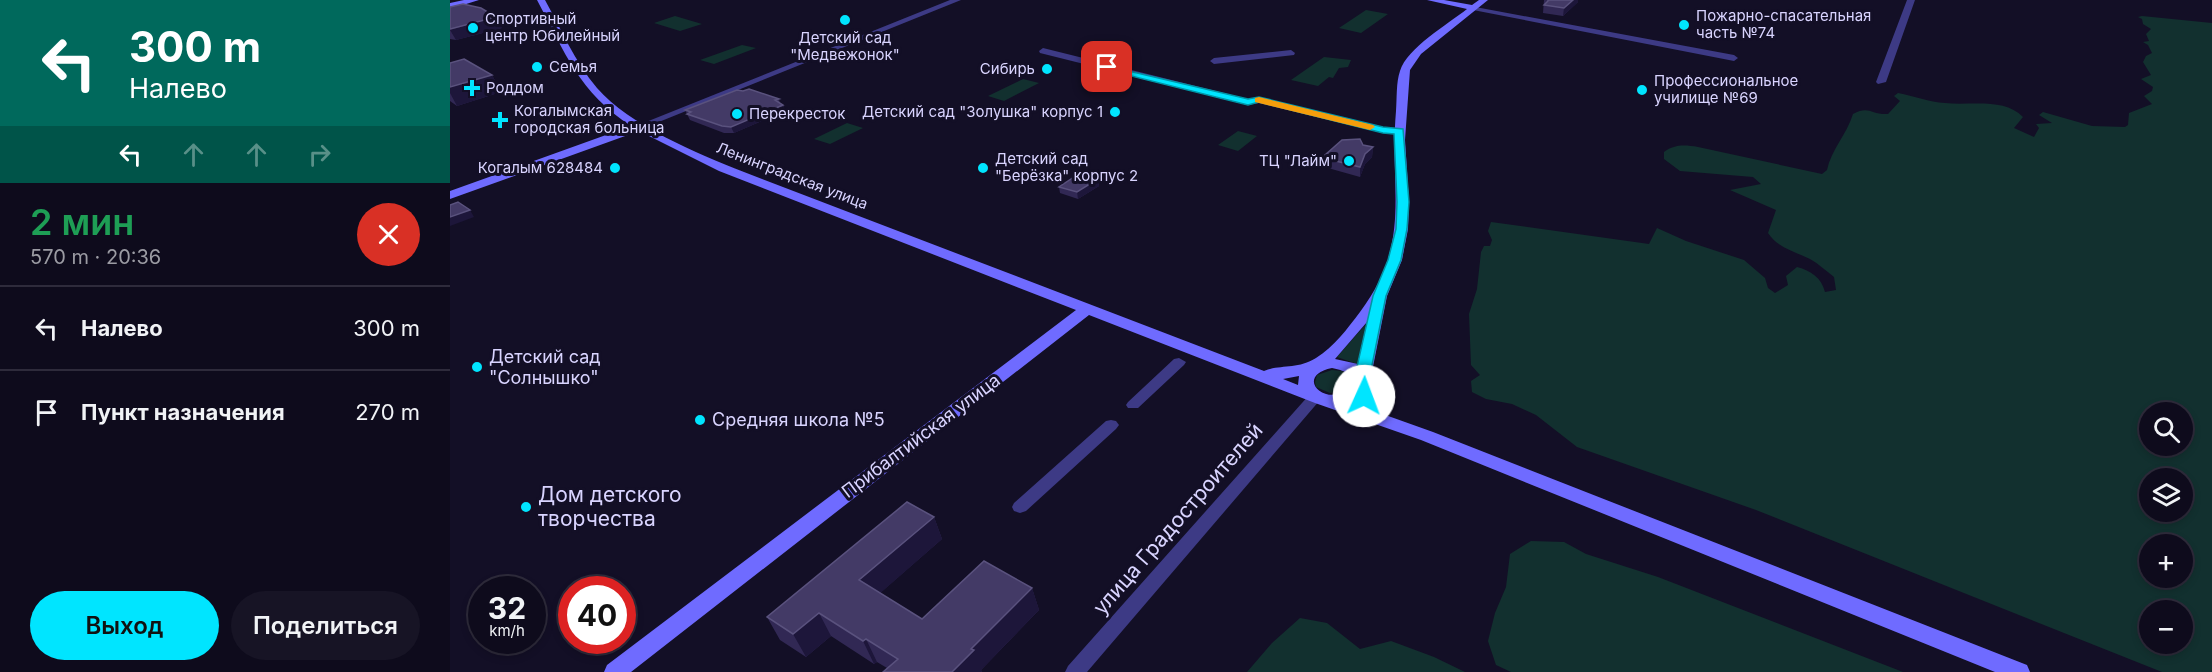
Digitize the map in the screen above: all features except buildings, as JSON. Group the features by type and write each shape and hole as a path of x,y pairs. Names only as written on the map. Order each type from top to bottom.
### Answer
{"street":[{"path":"450,6 475,0"},
{"name":"Ленинградская улица","path":"541,0 593,90 611,106 641,126 728,171 1087,309"},
{"path":"450,195 641,126 957,0"},
{"path":"1431,0 1734,58"},
{"path":"1372,313 1334,353 1309,372 1305,381 1307,389 1319,398 1335,401 1348,398 1358,391 1362,382 1372,313 1395,260 1402,229 1403,202 1399,131 1404,78 1408,64 1418,52 1484,0"},
{"path":"1881,82 1911,0"},
{"path":"1043,51 1248,102 1259,100 1383,130 1399,131"},
{"path":"1214,61 1291,53"},
{"path":"1087,309 1319,398 1427,436 2019,672"},
{"name":"Прибалтийская улица","path":"615,672 1087,309"},
{"path":"1132,405 1179,363"},
{"path":"1252,371 1290,375 1332,363 1346,365 1357,372 1369,406 1387,418 1427,436"},
{"name":"улица Градостроителей","path":"1075,672 1319,398"},
{"path":"1020,507 1110,425"}],"green space":[{"path":"1366,10 1388,14 1361,33 1339,28"},
{"path":"675,16 702,24 680,31 654,23"},
{"path":"2138,17 2212,23 2212,672 2162,672 1756,510 1577,447 1536,415 1512,404 1486,399 1472,392 1471,381 1480,375 1471,365 1469,314 1477,289 1481,252 1484,246 1490,246 1492,240 1488,231 1491,222 1649,244 1657,228 1686,241 1744,260 1765,278 1768,288 1775,293 1788,285 1786,276 1797,267 1815,275 1825,292 1836,290 1834,277 1810,259 1781,246 1768,233 1776,210 1730,190 1761,184 1753,177 1680,171 1664,159 1664,152 1676,146 1693,146 1822,174 1827,170 1853,114 1867,110 1888,114 1900,101 1894,96 1898,93 1939,102 2006,107 2023,117 2014,128 2034,137 2039,128 2036,124 2052,123 2039,115 2043,112 2092,126 2125,127 2128,125 2129,113 2152,104 2144,96 2152,91 2153,87 2141,79 2151,75 2143,62 2146,56 2152,53 2148,45 2143,42 2149,41 2146,34 2151,29 2143,24 2142,19"},
{"path":"742,45 756,48 714,64 700,60"},
{"path":"1324,57 1351,60 1348,67 1339,68 1333,78 1329,77 1318,86 1291,80"},
{"path":"1023,79 1039,83 1004,101 988,96"},
{"path":"847,123 863,128 830,144 814,139"},
{"path":"1238,131 1257,136 1238,151 1218,145"},
{"path":"1366,324 1357,364 1337,357"},
{"path":"1332,370 1342,371 1349,376 1351,383 1347,390 1330,393 1316,387 1317,375"},
{"path":"1531,541 1564,542 1586,554 1658,577 1903,672 1511,672 1496,665 1488,641 1495,613 1506,587 1510,554"},
{"path":"1300,618 1327,623 1360,649 1391,641 1434,657 1465,672 1247,672 1272,643"}],"slow traffic":[{"path":"1259,100 1370,127"}],"place":[{"name":"Детский сад \"Медвежонок\"","path":"845,20"},
{"name":"Пожарно-спасательная часть №74","path":"1684,25"},
{"name":"Спортивный центр Юбилейный","path":"473,28"},
{"name":"Семья","path":"537,67"},
{"name":"Сибирь","path":"1047,69"},
{"name":"Роддом","path":"472,88"},
{"name":"Профессиональное училище №69","path":"1642,90"},
{"name":"Детский сад \"Золушка\" корпус 1","path":"1115,112"},
{"name":"Перекресток","path":"737,114"},
{"name":"Когалымская городская больница","path":"500,120"},
{"name":"ТЦ \"Лайм\"","path":"1349,161"},
{"name":"Когалым 628484","path":"615,168"},
{"name":"Детский сад \"Берёзка\" корпус 2","path":"983,168"},
{"name":"Детский сад \"Солнышко\"","path":"477,367"},
{"name":"Средняя школа №5","path":"700,420"},
{"name":"Дом детского творчества","path":"526,507"}],"route":[{"path":"1107,67 1248,102 1259,100 1383,130 1399,131 1403,202 1402,229 1395,260 1380,296 1362,380 1364,396"}]}
